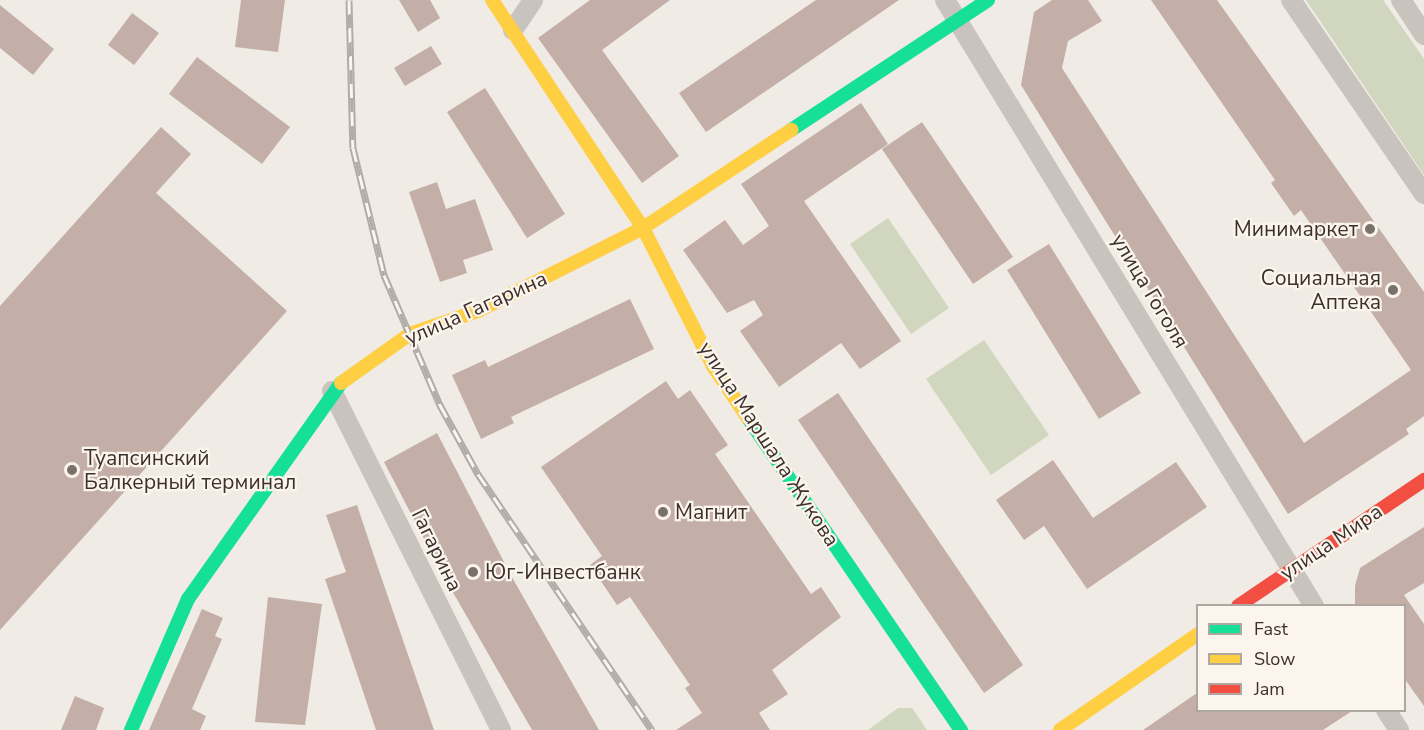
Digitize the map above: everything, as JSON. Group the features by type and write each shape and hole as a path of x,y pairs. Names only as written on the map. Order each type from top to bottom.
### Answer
{"street":[{"name":"улица Маршала Жукова","path":"492,0 643,228 713,366 961,730"},
{"path":"513,30 532,0"},
{"name":"улица Гоголя","path":"945,0 1289,570 1313,604"},
{"name":"улица Гагарина","path":"131,730 188,599 332,391 410,334 478,311 643,228 988,0"},
{"path":"1291,0 1424,194"},
{"path":"1401,0 1424,35"},
{"name":"Гагарина","path":"332,391 501,730"},
{"name":"улица Мира","path":"1241,604 1424,480"},
{"path":"1060,730 1196,635"},
{"path":"1387,712 1400,730"}],"green space":[{"path":"1306,0 1383,0 1424,59 1424,175"},
{"path":"888,218 949,308 911,334 850,244"},
{"path":"984,340 1049,435 991,475 926,379"},
{"path":"898,708 912,708 927,730 868,730"}],"building":[{"path":"241,0 285,0 278,52 235,47"},
{"path":"399,0 430,0 440,18 418,32"},
{"path":"590,0 670,0 602,50 679,156 642,183 538,38"},
{"path":"816,0 899,0 706,132 679,93"},
{"path":"1052,0 1088,0 1102,21 1068,41 1062,68 1304,443 1411,370 1301,210 1294,216 1271,183 1275,180 1151,0 1217,0 1424,292 1424,416 1406,429 1409,434 1288,514 1021,85 1034,12"},
{"path":"0,5 54,49 33,75 0,48"},
{"path":"132,13 159,33 134,65 108,45"},
{"path":"431,46 442,64 405,86 394,68"},
{"path":"197,57 290,127 262,164 169,94"},
{"path":"485,88 565,214 527,238 447,112"},
{"path":"861,103 888,144 804,201 901,341 860,369 841,343 779,387 740,331 763,315 754,300 727,313 683,250 725,220 743,245 769,226 741,184"},
{"path":"922,122 1013,257 973,284 882,149"},
{"name":"Туапсинский Балкерный терминал","path":"161,127 191,154 156,193 287,311 0,630 0,306"},
{"path":"437,182 446,209 475,199 493,250 463,260 467,273 440,282 409,192"},
{"path":"1049,244 1141,393 1099,419 1007,270"},
{"path":"630,299 654,349 511,417 514,423 481,439 452,375 485,360 488,367"},
{"name":"Магнит","path":"666,381 678,399 690,390 728,445 715,454 811,594 821,587 841,617 772,670 788,694 759,713 770,730 676,730 702,713 685,688 690,685 630,597 617,605 590,565 602,556 541,467"},
{"path":"838,393 1023,665 984,693 798,420"},
{"path":"437,433 513,579 599,730 532,730 443,575 384,462"},
{"path":"1053,460 1093,518 1176,462 1207,507 1087,589 1044,526 1024,540 996,500"},
{"path":"357,505 434,730 376,730 325,579 346,572 326,515"},
{"path":"1424,527 1424,583 1404,595 1424,624 1424,706 1406,681 1406,604 1355,604 1355,586 1360,568"},
{"path":"268,597 322,604 305,725 255,722"},
{"path":"202,609 223,618 215,636 222,639 192,709 206,716 200,730 149,730"},
{"path":"1196,694 1196,712 1350,712 1323,730 1143,730"},
{"path":"75,696 104,708 96,730 61,730"}],"railway":[{"path":"349,0 353,148 384,275 440,405 478,474 652,730"}],"traffic: fast":[{"path":"791,130 988,0"},
{"path":"131,730 188,599 341,383"},
{"path":"748,418 961,730"}],"traffic: slow":[{"path":"492,0 643,228 713,366 748,418"},
{"path":"341,383 410,334 478,311 643,228 791,130"},
{"path":"1060,730 1196,635"}],"traffic: jam":[{"path":"1241,604 1424,480"}],"place":[{"name":"Минимаркет","path":"1370,229"},
{"name":"Социальная Аптека","path":"1393,290"},
{"name":"Туапсинский Балкерный терминал","path":"72,470"},
{"name":"Магнит","path":"663,512"},
{"name":"Юг-Инвестбанк","path":"473,572"}]}
